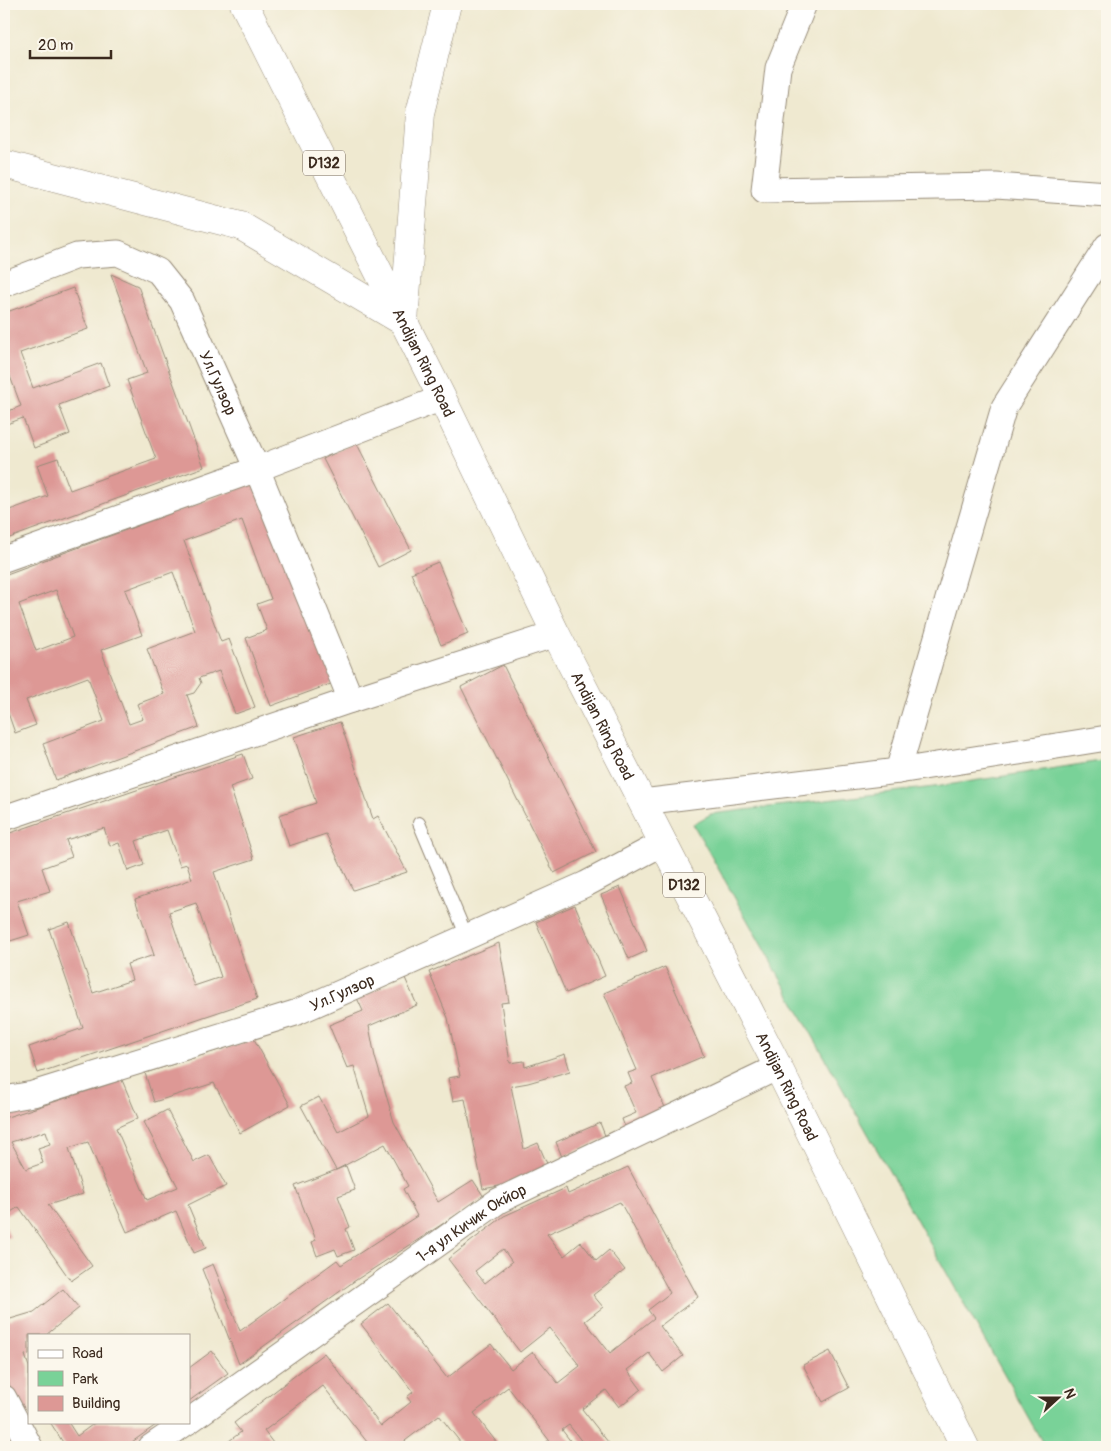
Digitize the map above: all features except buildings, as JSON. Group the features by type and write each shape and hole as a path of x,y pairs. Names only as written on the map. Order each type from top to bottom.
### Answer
{"main road":[{"name":"Andijan Ring Road","path":"244,4 442,398 556,634 778,1067 965,1447"},
{"path":"4,164 241,226 404,322 420,113 447,4"}],"street":[{"path":"804,4 778,68 764,190 996,186 1107,194"},
{"path":"898,770 1004,406 1107,246"},
{"name":"Ул.Гулзор","path":"4,284 77,256 118,253 158,271 182,301 257,469 351,700"},
{"path":"4,559 257,469 442,398"},
{"path":"4,818 351,700 556,634"},
{"path":"642,802 898,770 1107,738"},
{"name":"Ул.Гулзор","path":"4,1099 33,1094 295,1013 586,884 663,842"},
{"name":"1-я ул Кичик Окйор","path":"190,1420 498,1200 778,1067"},
{"path":"4,1398 30,1447"},
{"name":"1-я ул Кичик Окйор","path":"151,1447 184,1424"}],"lane":[{"path":"419,823 467,937"}],"green space":[{"path":"1107,760 1107,1447 1045,1447 693,824 711,814 934,787"}]}
